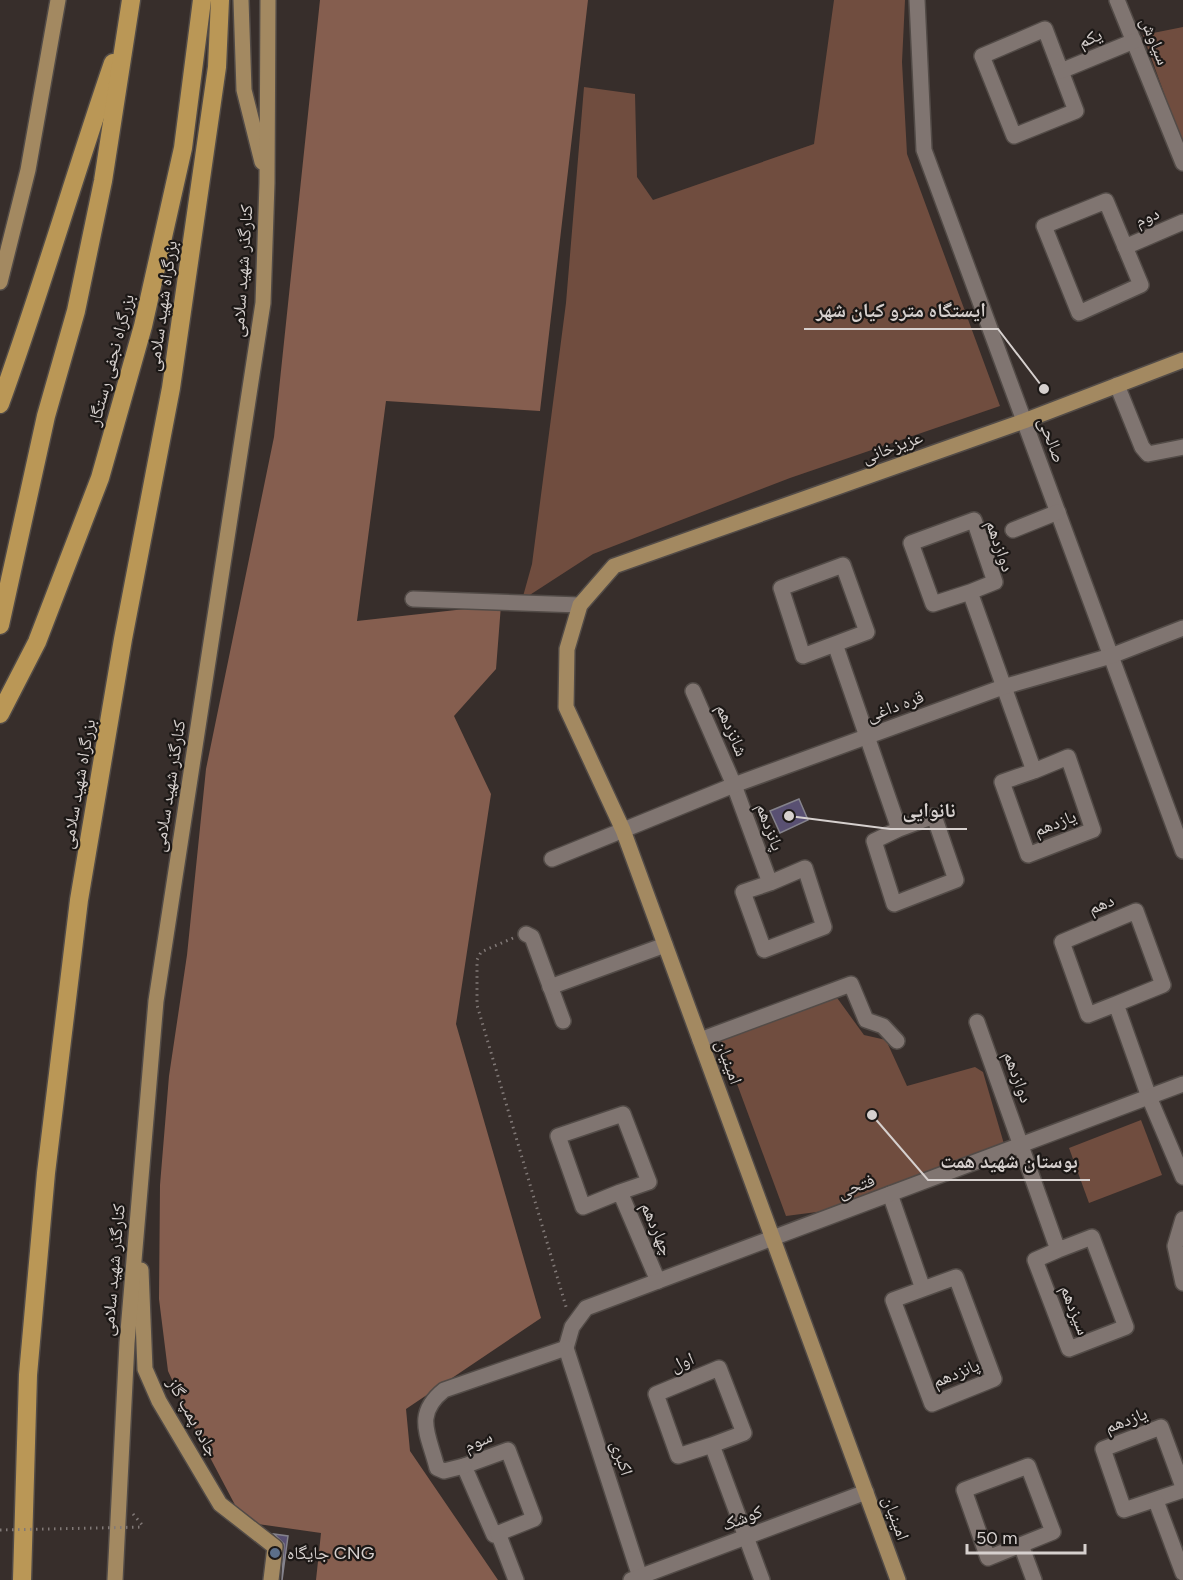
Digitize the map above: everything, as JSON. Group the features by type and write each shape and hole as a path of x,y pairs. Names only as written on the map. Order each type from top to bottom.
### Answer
{"highway":[{"name":"بزرگراه نجفی رستگار","path":"0,714 37,642 99,478 143,326 183,148 202,0"},
{"name":"بزرگراه شهید سلامی","path":"22,1580 29,1363 46,1173 79,900 123,639 171,388 218,67 220,0"},
{"path":"0,404 29,323 130,8"},
{"path":"0,625 46,416 76,311 99,203 130,8"}],"main road":[{"path":"0,282 28,170 58,0"},
{"path":"241,0 243,90 267,183"},
{"name":"کنارگذر شهید سلامی","path":"115,1580 127,1343 156,1001 262,303 267,183 268,0"},
{"name":"عزیزخانی","path":"614,566 1024,421 1183,360"},
{"name":"امینیان","path":"614,566 580,605 567,649 566,707 623,830 898,1580"},
{"name":"جاده پمپ گاز","path":"138,1207 145,1369 159,1401 220,1504 275,1547 271,1580"}],"street":[{"name":"صالحی","path":"917,0 924,150 1183,851"},
{"name":"سیاوش","path":"1118,0 1183,163"},
{"path":"1045,29 1061,71 1076,111 1014,136 982,56 1045,29"},
{"name":"یکم","path":"1061,71 1134,41"},
{"path":"1106,201 1125,247 1141,285 1079,313 1044,226 1106,201"},
{"name":"دوم","path":"1125,247 1183,222"},
{"path":"1117,385 1142,447 1148,454 1183,447"},
{"path":"1013,530 1058,512"},
{"name":"دوازدهم","path":"974,520 995,582 970,592 933,604 911,543 974,520"},
{"path":"843,566 867,632 835,644 803,656 781,588 843,566"},
{"path":"970,592 1034,771"},
{"path":"413,599 580,605"},
{"name":"قره داغی","path":"552,860 734,785 1003,687 1111,656 1183,628"},
{"path":"835,644 899,829"},
{"name":"شانزدهم","path":"693,691 734,785"},
{"name":"یازدهم","path":"1068,757 1093,830 1028,855 1002,782 1034,771 1068,757"},
{"name":"پانزدهم","path":"734,785 770,883"},
{"path":"934,816 956,880 894,904 874,841 899,829 934,816"},
{"name":"پانزدهم","path":"805,868 824,927 764,950 743,892 770,883 805,868"},
{"name":"دهم","path":"1136,911 1163,985 1116,1004 1088,1015 1062,942 1136,911"},
{"path":"526,934 532,937 563,1021"},
{"path":"550,987 665,945"},
{"path":"700,1040 851,984 866,1020 883,1026 897,1041"},
{"path":"1116,1004 1149,1097 1183,1177"},
{"name":"دوازدهم","path":"978,1022 1022,1145"},
{"name":"فتحی","path":"566,1348 572,1327 586,1308 1183,1084"},
{"name":"چهاردهم","path":"623,1114 649,1182 620,1192 583,1207 558,1136 623,1114"},
{"path":"1022,1145 1058,1250"},
{"name":"چهاردهم","path":"620,1192 658,1281"},
{"path":"890,1194 923,1289"},
{"path":"1183,1219 1175,1246 1183,1283"},
{"name":"سیزدهم","path":"1092,1236 1126,1327 1069,1349 1035,1260 1058,1250 1092,1236"},
{"name":"پانزدهم","path":"956,1277 994,1379 932,1404 893,1300 923,1289 956,1277"},
{"path":"464,1466 444,1471 437,1468 424,1417 429,1404 444,1390 566,1348"},
{"name":"اکبری","path":"566,1348 637,1579"},
{"name":"اول","path":"719,1368 744,1433 712,1445 678,1456 656,1394 719,1368"},
{"name":"یازدهم","path":"1161,1427 1183,1489 1156,1501 1124,1510 1103,1449 1161,1427"},
{"path":"712,1445 748,1536 762,1580"},
{"name":"سوم","path":"508,1450 534,1519 498,1533 494,1535 464,1466 508,1450"},
{"path":"1028,1466 1053,1532 1021,1545 988,1558 964,1490 1028,1466"},
{"name":"کوشک","path":"637,1579 866,1492"},
{"path":"1156,1501 1183,1573"},
{"name":"سوم","path":"498,1533 516,1580"},
{"path":"1021,1545 1034,1580"}],"path":[{"path":"526,934 481,952 477,960 477,1005 572,1327"},
{"path":"0,1530 144,1527"}],"shaded area":[{"path":"320,0 588,0 540,411 386,401 357,621 501,605 496,669 454,716 491,794 456,1024 541,1318 406,1409 410,1451 498,1580 316,1580 321,1533 244,1522 194,1427 168,1371 159,1299 160,1185 169,1076 187,955 206,769 274,437"},
{"path":"834,0 905,0 902,62 907,154 1000,406 790,478 593,554 522,600 532,564 566,303 584,87 635,94 637,177 653,200 814,144"},
{"path":"1183,27 1183,146 1143,35"},
{"path":"835,995 864,1035 886,1040 907,1086 975,1067 983,1072 1004,1144 832,1210 786,1216 720,1038"},
{"path":"1141,1120 1162,1175 1089,1203 1069,1148"}],"building":[{"path":"799,799 808,820 780,833 770,811"},
{"path":"274,1534 288,1536 282,1580 284,1544"}],"place":[{"name":"ایستگاه مترو کیان شهر","path":"1044,389"},
{"name":"نانوایی","path":"789,816"},
{"name":"بوستان شهید همت","path":"872,1115"},
{"name":"جایگاه CNG","path":"275,1553"}]}
